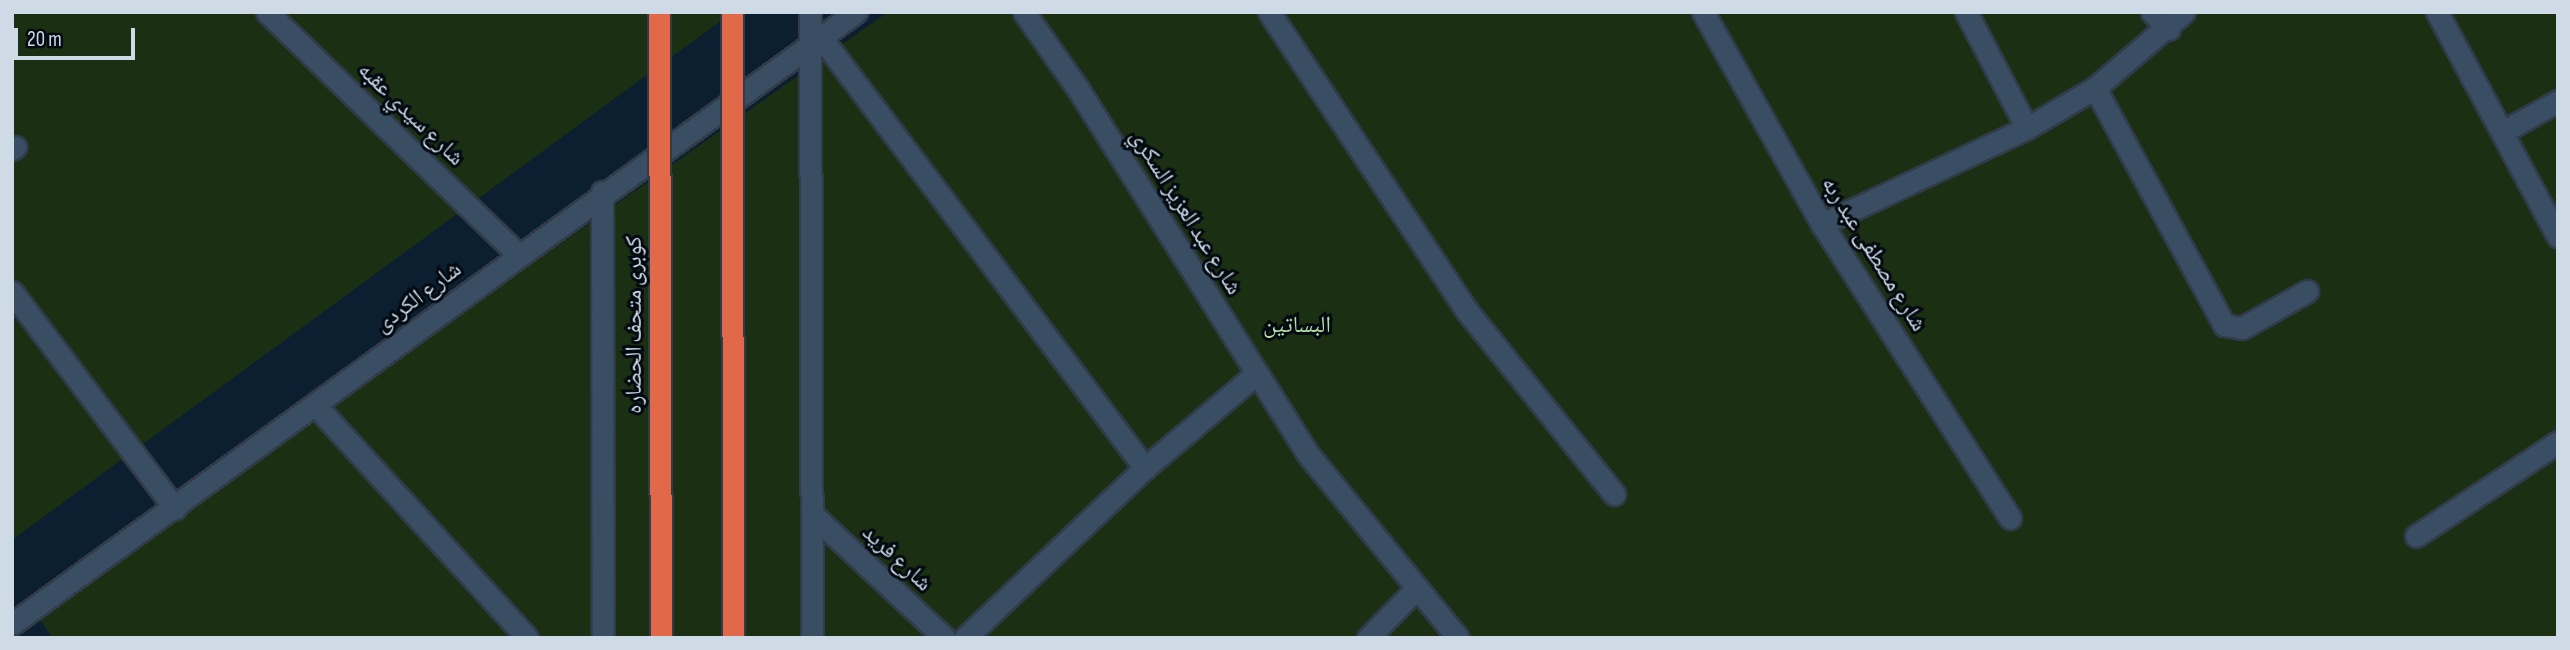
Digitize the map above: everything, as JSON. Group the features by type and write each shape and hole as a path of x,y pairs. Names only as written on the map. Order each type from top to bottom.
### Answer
{"highway":[{"name":"كوبرى متحف الحضاره","path":"659,12 661,638"},
{"path":"732,12 733,638"}],"street":[{"name":"شارع سيدي عقبه","path":"267,12 518,254"},
{"path":"810,12 815,40 812,638"},
{"name":"شارع الكردى","path":"19,627 602,192 856,12"},
{"name":"شارع عبد العزيز السكري","path":"1024,12 1079,89 1307,453 1458,638"},
{"path":"1269,12 1467,311 1614,494"},
{"name":"شارع مصطفى عبد ربه","path":"1703,12 1822,224 2010,518"},
{"path":"1966,12 2027,128"},
{"path":"2152,12 2169,29"},
{"path":"1822,224 2027,128 2095,88 2169,29 2184,12"},
{"path":"2437,12 2504,131 2558,237"},
{"path":"815,40 1145,468"},
{"path":"2095,88 2224,324 2242,328 2307,291"},
{"path":"2504,131 2558,101"},
{"path":"602,192 603,638"},
{"path":"12,292 175,508"},
{"path":"965,638 1145,468 1256,374"},
{"path":"317,407 527,638"},
{"path":"2416,536 2558,442"},
{"name":"شارع فريد","path":"814,516 945,638"},
{"path":"1367,638 1417,588"}],"green space":[{"path":"12,12 733,12 12,540"},
{"name":"البساتين","path":"888,12 2558,12 2558,638 52,638 37,614"}]}
